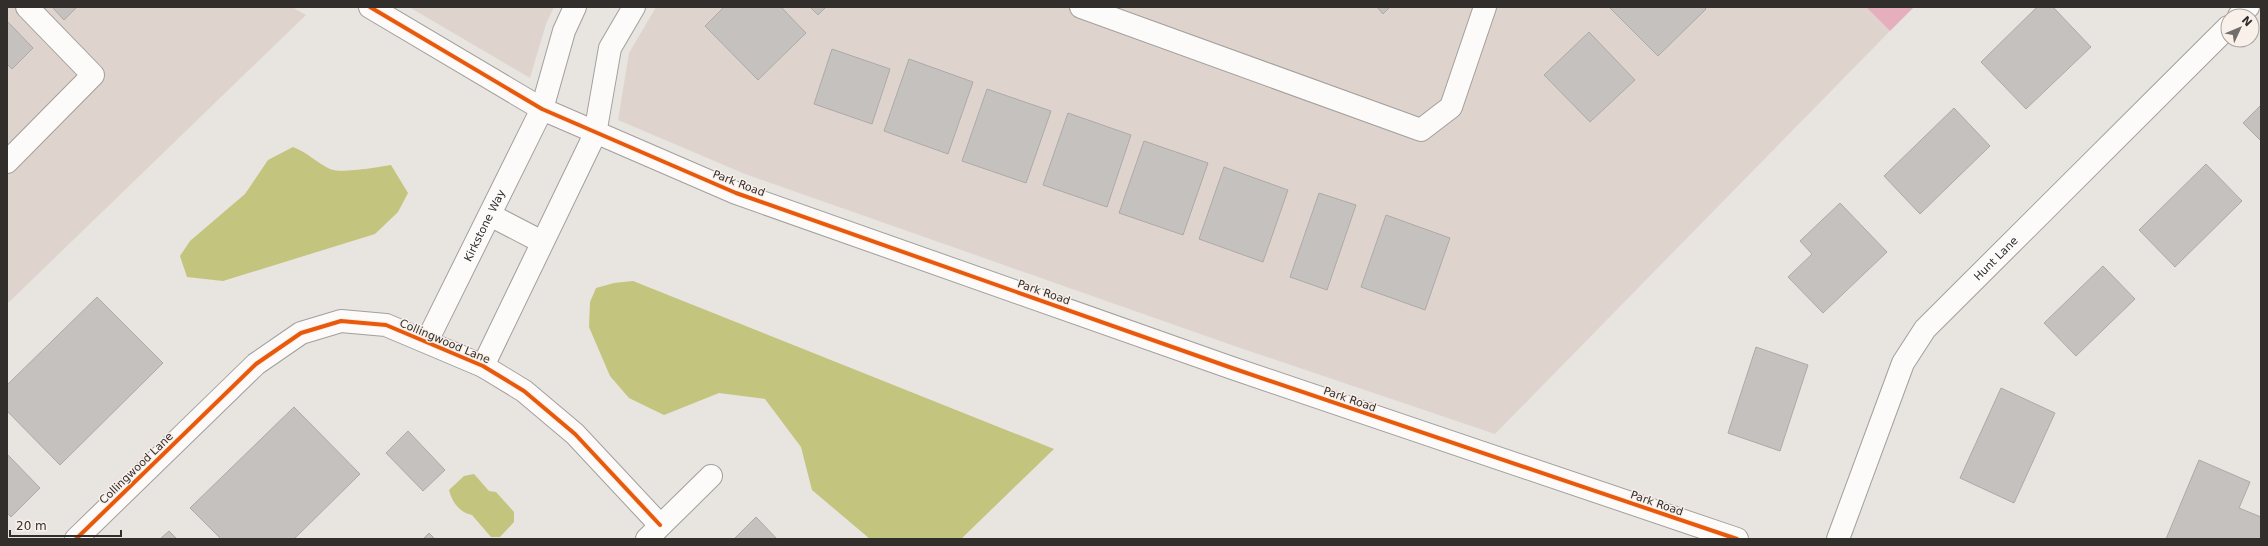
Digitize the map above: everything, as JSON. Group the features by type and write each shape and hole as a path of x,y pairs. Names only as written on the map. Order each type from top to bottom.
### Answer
{"street":[{"path":"7,162 93,75 27,7"},
{"name":"Park Road","path":"370,7 542,109 595,134 736,193 1239,370 1737,539"},
{"name":"Kirkstone Way","path":"427,341 542,109 564,31 575,7"},
{"path":"483,366 595,134 610,48 634,7"},
{"path":"1081,7 1421,130 1451,107 1485,7"},
{"name":"Hunt Lane","path":"1838,539 1903,363 1925,329 2220,35"},
{"path":"490,215 542,242"},
{"name":"Collingwood Lane","path":"76,539 256,364 300,333 342,321 386,326 427,341 483,366 524,391 575,434 654,532"},
{"path":"654,532 711,476"}],"shaded area":[{"path":"7,7 292,7 306,15 7,304"},
{"path":"409,7 554,7 546,24 530,78"},
{"path":"656,7 1866,7 1890,31 1495,434 1240,348 745,174 618,120 629,53"},
{"path":"1866,7 1914,7 1890,31"},
{"path":"293,147 325,167 335,170 359,170 391,165 408,193 398,212 375,234 223,281 187,277 180,256 190,241 245,194 268,160"},
{"path":"633,281 1054,449 961,539 870,539 812,490 801,447 765,399 719,393 664,415 629,398 610,376 589,327 590,302 596,288 614,283"},
{"path":"474,474 489,491 496,492 514,512 514,522 500,537 491,537 472,515 464,512 454,503 450,494 449,490 464,476"}],"building":[{"path":"52,7 77,7 64,20"},
{"path":"724,7 781,7 806,33 758,80 705,26"},
{"path":"810,7 826,7 818,15"},
{"path":"1377,7 1390,7 1383,14"},
{"path":"1609,7 1704,7 1706,9 1658,56"},
{"path":"2037,7 2053,7 2091,47 2026,109 1981,62"},
{"path":"7,21 33,48 12,69 7,64"},
{"path":"1589,32 1635,80 1590,122 1544,75"},
{"path":"832,49 890,69 872,124 814,104"},
{"path":"909,59 973,82 948,154 884,131"},
{"path":"987,89 1051,111 1026,183 962,161"},
{"path":"2261,105 2261,141 2243,123"},
{"path":"1954,108 1990,146 1920,214 1884,176"},
{"path":"1068,113 1131,135 1107,207 1043,185"},
{"path":"1144,141 1208,163 1183,235 1119,213"},
{"path":"2206,164 2242,201 2175,267 2139,230"},
{"path":"1224,167 1288,190 1263,262 1199,239"},
{"path":"1319,193 1356,205 1327,290 1290,277"},
{"path":"1840,203 1887,252 1823,313 1788,277 1812,254 1800,241"},
{"path":"1386,215 1450,238 1425,310 1361,287"},
{"path":"2103,266 2135,299 2076,356 2044,323"},
{"path":"97,297 163,363 60,465 7,411 7,385"},
{"path":"1756,347 1808,365 1780,451 1728,433"},
{"path":"2001,388 2055,413 2014,503 1960,478"},
{"path":"294,407 360,474 294,539 221,539 190,508"},
{"path":"408,431 445,470 423,491 386,453"},
{"path":"7,454 40,488 11,517 7,513"},
{"path":"2199,460 2250,482 2239,508 2261,517 2261,539 2166,539"},
{"path":"756,517 777,539 734,539"},
{"path":"169,531 177,539 160,539"},
{"path":"429,533 435,539 423,539"}],"cycle path":[{"path":"370,7 542,109 736,193 1232,368 1737,539"},
{"path":"76,539 256,364 301,333 341,321 386,325 483,366 524,391 575,434 660,525"}]}
